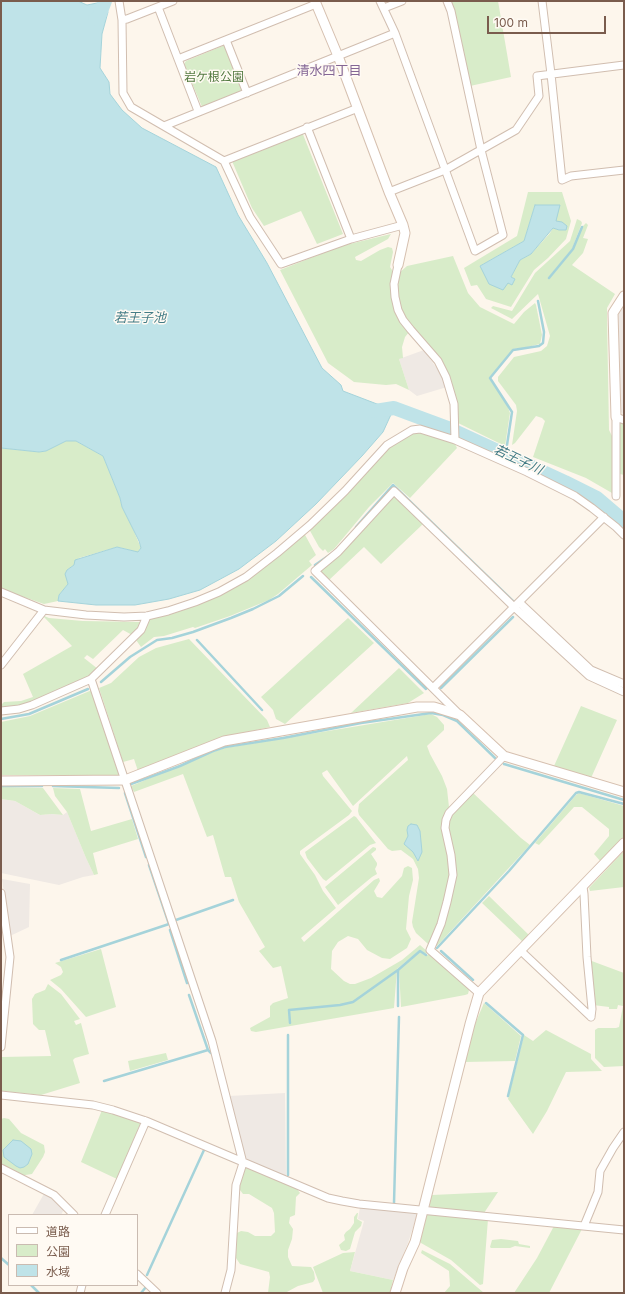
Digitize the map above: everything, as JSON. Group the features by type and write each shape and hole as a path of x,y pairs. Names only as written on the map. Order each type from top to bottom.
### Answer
{"street":[{"path":"119,1 122,20 123,93 131,106 224,161 250,217 281,264 351,239 403,225"},
{"path":"122,20 128,20 173,1"},
{"path":"380,1 395,33 475,251 503,235 481,150 451,11 447,1"},
{"path":"384,8 402,1"},
{"path":"542,1 562,180 571,176 624,170"},
{"path":"178,59 316,2 403,225 405,233 394,284 394,297 403,320 438,361 446,377 454,404 455,440"},
{"path":"158,7 198,111"},
{"path":"164,126 198,111 247,93 395,33"},
{"path":"226,40 247,93"},
{"path":"389,192 445,170 516,130 538,96 537,76 624,65"},
{"path":"224,161 358,108"},
{"path":"307,127 351,239"},
{"path":"616,496 620,418 613,313 624,296"},
{"path":"1,592 44,610 86,615 124,617 147,616 195,602 219,592 246,577 310,525 345,491 387,445 405,433 420,429 455,440 527,472 575,496 604,517 624,535"},
{"path":"616,475 624,478"},
{"path":"624,684 591,670 517,605 394,491 338,552 315,571 460,715 504,756 624,792"},
{"path":"433,688 604,517"},
{"path":"517,605 589,676 624,692"},
{"path":"1,664 44,610"},
{"path":"1,711 19,709 32,705 91,679 141,630 147,616"},
{"path":"91,679 212,1041 244,1163 236,1185 231,1270 225,1293"},
{"path":"1,781 125,780 224,741 417,707 434,708 460,715"},
{"path":"479,994 430,950 443,917 453,875 451,855 445,828 446,820 449,813 504,756"},
{"path":"395,1293 403,1268 415,1242 470,1024 479,994 624,843"},
{"path":"521,951 591,1017 592,1009 583,887"},
{"path":"1,893 10,957 1,1046"},
{"path":"1,1095 93,1105 113,1110 146,1121 328,1198 359,1204 624,1230"},
{"path":"104,1214 146,1121"},
{"path":"584,1226 598,1192 600,1172 613,1148 624,1132"},
{"path":"1,1168 54,1195 73,1214"},
{"path":"138,1275 158,1293"}],"shaded area":[{"path":"624,304 624,415 619,410 618,312"},
{"path":"424,350 440,373 447,387 417,396 409,390 399,359"},
{"path":"1,799 15,801 40,815 63,815 67,812 94,875 59,885 1,873"},
{"path":"2,879 30,884 29,927 10,936"},
{"path":"285,1093 286,1176 245,1159 229,1096"},
{"path":"45,1192 64,1209 62,1214 33,1214"},
{"path":"360,1207 416,1212 417,1215 408,1243 393,1280 350,1271 364,1221 358,1219"}],"green space":[{"path":"449,1 498,1 511,77 470,86"},
{"name":"岩ケ根公園","path":"225,45 243,90 202,107 184,64 186,61"},
{"path":"302,132 343,234 317,244 301,211 264,226 252,208 232,161"},
{"path":"528,192 562,192 571,221 566,239 534,270 511,307 486,299 477,285 471,286 464,268 517,236","holes":["535,205 556,221 559,230 553,228 531,254 520,260 511,277 515,279 511,284 480,266 524,241"]},
{"path":"577,219 582,223 572,249 548,278 549,279 573,250 583,226 586,223 588,225 583,238 588,239 583,253 572,265 615,294 607,308 609,430 613,438 614,491 612,493 586,478 533,457 545,421 542,418 536,416 512,445 517,411 516,405 498,381 498,377 514,357 541,351 547,346 550,336 538,294 512,319 491,308 493,306 512,311 535,273 570,241"},
{"path":"391,234 388,239 355,257 356,260 361,261 380,250 388,247 392,248 393,252 390,267 392,270 392,301 397,315 409,332 405,337 402,347 403,358 399,359 409,390 396,384 386,385 354,382 328,363 280,270 341,246"},
{"path":"453,256 468,293 480,307 514,324 524,312 535,303 536,305 542,335 540,344 513,349 489,378 507,405 510,413 505,446 458,423 455,397 445,369 438,357 403,315 398,298 399,273 407,266"},
{"path":"618,420 624,423 624,475 620,474"},
{"path":"414,432 428,433 455,444 457,448 410,498 393,483 369,507 334,549 328,553 325,549 323,551 319,547 309,529 389,447"},
{"path":"66,441 76,441 103,456 120,498 122,507 141,548 138,552 135,552 117,547 79,558 74,565 67,570 68,584 59,595 58,601 44,604 1,589 1,448 40,452 46,451"},
{"path":"394,496 423,524 381,564 364,547 328,581 320,574 320,570"},
{"path":"304,533 316,555 309,561 312,565 269,600 195,628 193,627 164,636 154,637 141,647 136,640 144,631 150,619 221,594"},
{"path":"42,615 49,618 83,621 142,622 134,636 123,630 93,659 87,655 84,658 98,669 93,674 42,698 15,707 1,708 1,705 4,702 21,701 33,697 23,674 72,646"},
{"path":"348,618 374,643 285,724 276,719 273,710 261,697"},
{"path":"189,639 267,720 270,727 216,739 138,771 134,759 123,762 99,688 111,683 139,657 156,648"},
{"path":"399,668 424,693 408,703 351,713"},
{"path":"92,690 120,774 119,775 1,775 1,722 30,716"},
{"path":"581,706 617,720 591,778 554,766"},
{"path":"431,714 437,717 444,725 444,730 427,746 447,789 449,807 442,822 450,875 443,909 429,944 416,933 412,922 419,878 418,869 413,859 401,850 392,851 388,849 359,815 358,811 359,804 408,760 407,756 353,806 327,770 322,773 352,811 349,815 300,851 300,854 315,875 323,891 336,908 301,938 304,942 374,880 379,878 380,881 374,891 377,897 382,898 402,876 404,868 408,866 412,868 413,880 409,896 406,929 411,939 407,948 390,959 382,958 367,950 358,939 348,936 338,942 332,951 331,969 344,981 350,984 355,984 371,978 402,960 420,945 428,952 426,954 420,950 397,969 394,1008 256,1032 251,1031 250,1028 270,1017 270,1006 273,1003 288,998 281,966 273,968 259,951 265,947 239,902 231,877 225,877 213,835 207,837 183,774 134,792 131,786 225,748"},
{"path":"1,787 43,788 63,815 40,815 15,801 1,799"},
{"path":"53,788 80,789 91,831 132,819 138,839 93,853 98,874 94,875 67,812 55,796"},
{"path":"473,793 530,845 437,946 435,945 451,896 448,828 449,820"},
{"path":"579,793 624,806 624,837 601,862 594,854 609,836 609,829 582,807 574,807 539,845 535,843"},
{"path":"354,816 376,843 370,845 326,881 307,858 305,852"},
{"path":"373,847 376,848 376,850 371,854 377,863 375,869 377,874 338,905 325,887"},
{"path":"624,851 624,887 590,891 589,888"},
{"path":"489,896 530,936 524,943 482,903"},
{"path":"101,949 116,1007 86,1017 61,989 50,980 61,975 63,972 61,967 55,963"},
{"path":"420,952 426,956 430,953 468,987 468,994 401,1007 399,970"},
{"path":"589,960 624,973 624,1066 604,1067 595,1058 595,1030 598,1028 619,1027 623,1006 618,1005 617,1009 609,1009 609,1007 593,1005"},
{"path":"48,984 61,994 80,1019 74,1021 76,1025 81,1023 89,1054 73,1060 80,1083 41,1095 2,1091 2,1057 51,1056 45,1030 39,1030 33,1024 32,999 35,994 45,990"},
{"path":"484,1003 521,1036 515,1061 465,1062 475,1024"},
{"path":"546,1030 591,1054 591,1059 602,1071 566,1072 547,1111 533,1134 508,1099 524,1035 533,1041"},
{"path":"166,1053 168,1060 130,1071 128,1061"},
{"path":"102,1110 141,1122 117,1179 81,1162"},
{"path":"1,1119 9,1119 21,1133 44,1145 45,1152 43,1157 32,1174 19,1176 1,1166"},
{"path":"247,1167 297,1189 300,1193 296,1197 295,1215 290,1217 289,1223 293,1229 292,1239 288,1250 288,1257 292,1266 311,1267 314,1272 315,1279 313,1282 298,1286 285,1293 268,1293 270,1277 269,1272 240,1264 236,1258 237,1233 241,1231 248,1232 255,1236 271,1236 275,1232 274,1213 272,1208 249,1194 243,1194 240,1190 244,1169"},
{"path":"498,1192 484,1213 431,1208 429,1205 432,1195"},
{"path":"357,1213 357,1219 362,1222 361,1226 355,1232 350,1249 346,1251 341,1250 339,1245 345,1240 344,1235 354,1223 354,1217"},
{"path":"427,1215 488,1219 483,1284 480,1285 451,1260 419,1241"},
{"path":"554,1226 582,1229 549,1293 514,1293 537,1258"},
{"path":"501,1239 518,1241 519,1244 530,1246 530,1248 515,1246 510,1248 490,1247 492,1240"},
{"path":"422,1250 450,1264 484,1293 444,1293 450,1286 449,1271 421,1253"},
{"path":"355,1252 350,1271 393,1280 390,1293 323,1293 313,1267 343,1253"}],"water":[{"name":"若王子池","path":"1,1 78,1 87,5 102,2 108,12 102,34 100,68 109,82 110,94 122,110 142,128 216,167 238,215 267,263 322,368 341,385 343,391 377,404 394,408 383,432 316,504 276,541 239,569 200,590 169,599 135,605 96,605 58,601 59,595 68,584 65,574 67,570 74,565 75,560 117,547 138,552 141,548 139,541 122,507 120,498 103,456 76,441 66,441 46,451 39,452 1,448"},
{"path":"535,205 560,205 556,221 562,222 567,226 566,230 553,228 531,254 520,260 511,277 515,279 512,285 508,283 503,290 489,284 480,266 524,241"},
{"path":"411,824 417,825 420,831 422,852 418,861 413,852 404,844 408,836 408,826"},
{"path":"13,1140 21,1141 31,1149 32,1154 28,1164 24,1167 20,1168 16,1166 4,1157 3,1150"}],"waterway":[{"path":"95,19 98,19 105,1"},
{"path":"549,278 573,249 582,227"},
{"path":"507,445 512,412 490,378 513,350 539,346 543,343 544,332 538,301"},
{"name":"若王子川","path":"375,411 394,408 448,428 597,498 624,521"},
{"path":"356,527 393,485 515,603"},
{"path":"315,565 331,554"},
{"path":"101,682 130,657 157,640 172,638 193,632 253,609 279,596 303,576"},
{"path":"311,577 426,689"},
{"path":"441,688 513,617"},
{"path":"197,640 262,710"},
{"path":"1,719 29,714 88,689"},
{"path":"131,784 225,747 283,738 361,723 431,713 443,715 457,721 495,758"},
{"path":"504,764 624,800"},
{"path":"1,786 42,786"},
{"path":"53,786 119,788"},
{"path":"437,948 509,871 576,793 579,792 624,804"},
{"path":"125,793 146,857"},
{"path":"61,960 169,924 149,865"},
{"path":"176,920 233,900"},
{"path":"170,930 187,983"},
{"path":"290,1023 289,1010 340,1005 353,1002 398,970 420,951 426,955"},
{"path":"441,951 473,980"},
{"path":"398,970 398,1006"},
{"path":"189,995 208,1050 211,1053"},
{"path":"486,1003 523,1035 508,1096"},
{"path":"394,1203 399,1017"},
{"path":"288,1035 288,1175"},
{"path":"104,1081 208,1050"},
{"path":"147,1275 204,1150"},
{"path":"1,1258 8,1264"},
{"path":"32,1286 39,1293"},
{"path":"141,1293 146,1287"}],"district":[{"name":"清水四丁目","path":"329,71"}]}
